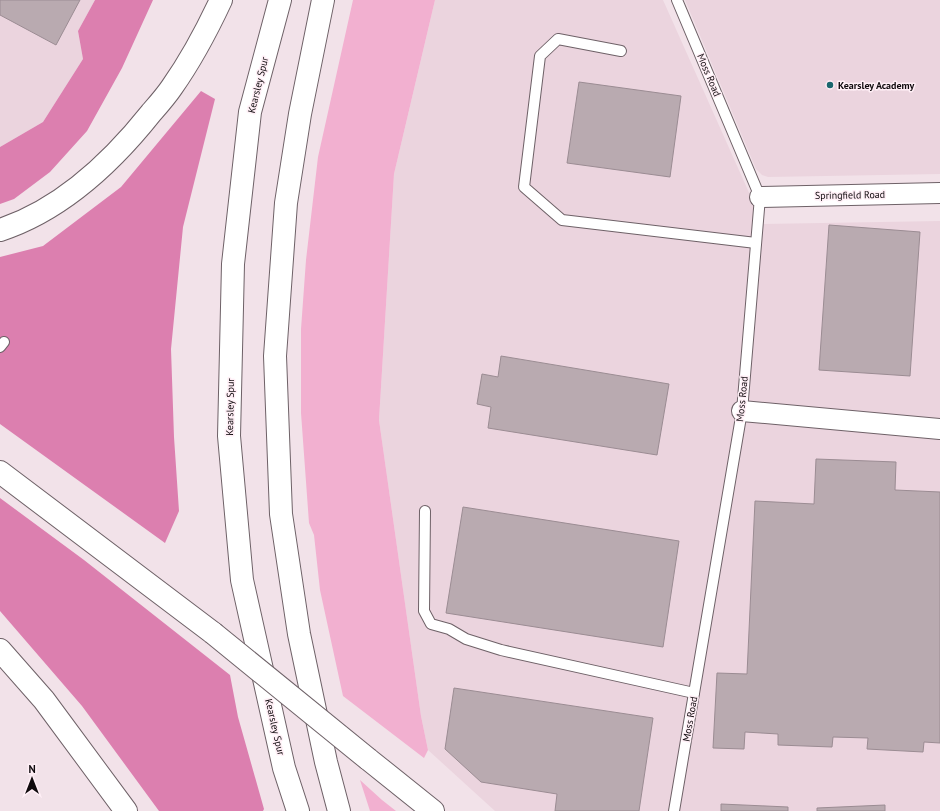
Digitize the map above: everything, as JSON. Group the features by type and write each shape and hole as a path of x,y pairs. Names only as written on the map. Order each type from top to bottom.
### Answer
{"highway":[{"path":"0,230 14,226 58,202 96,173 131,139 172,88 207,31 221,0"},
{"name":"Kearsley Spur","path":"280,0 249,120 233,264 229,436 242,580 284,768 298,811"},
{"path":"323,0 300,114 286,203 275,356 281,514 299,634 326,762 339,811"},
{"path":"0,472 213,633 433,811"},
{"path":"0,650 44,700 126,811"}],"street":[{"name":"Springfield Road","path":"760,197 940,193"},
{"path":"742,411 940,429"}],"lane":[{"name":"Moss Road","path":"674,811 742,411 760,197 677,0"},
{"path":"621,51 558,39 540,56 524,187 562,220 756,243"},
{"path":"425,511 424,611 431,624 449,628 466,639 501,650 694,694"}],"shaded area":[{"path":"0,0 95,0 78,31 83,59 43,122 0,147"},
{"path":"95,0 153,0 122,68 87,131 50,172 14,199 0,204 0,147 43,122 83,59 78,31"},
{"path":"353,0 435,0 394,174 379,420 421,716 428,750 424,758 343,696 320,590 314,535 309,523 301,413 301,329 306,260 318,157"},
{"path":"435,0 663,0 763,224 940,221 940,811 495,811 428,750 421,716 379,420 394,174"},
{"name":"Kearsley Academy","path":"685,0 940,0 940,174 768,177 762,175 756,169"},
{"path":"201,91 215,99 183,227 171,349 174,437 179,511 165,543 0,424 0,257 43,246 121,187"},
{"path":"0,498 84,560 230,675 238,717 264,809 263,811 159,811 82,706 0,611"},
{"path":"360,780 382,800 396,811 370,811"}],"building":[{"path":"0,0 80,0 56,45 0,15"},
{"path":"579,82 681,96 670,177 567,163"},
{"path":"829,225 920,232 910,376 819,370"},
{"path":"501,356 669,384 657,455 488,428 491,407 477,404 482,374 498,377"},
{"path":"816,459 896,462 895,490 940,492 940,743 924,742 923,752 867,749 868,738 833,737 832,747 778,745 778,734 745,732 744,749 713,748 717,673 747,674 755,501 814,504"},
{"path":"463,507 679,541 663,647 446,613"},
{"path":"454,688 653,718 639,811 555,811 557,794 481,782 445,749"},
{"path":"721,804 788,807 788,811 721,811"},
{"path":"885,805 885,811 817,811 817,808"}],"place":[{"name":"Kearsley Academy","path":"830,85"}]}
